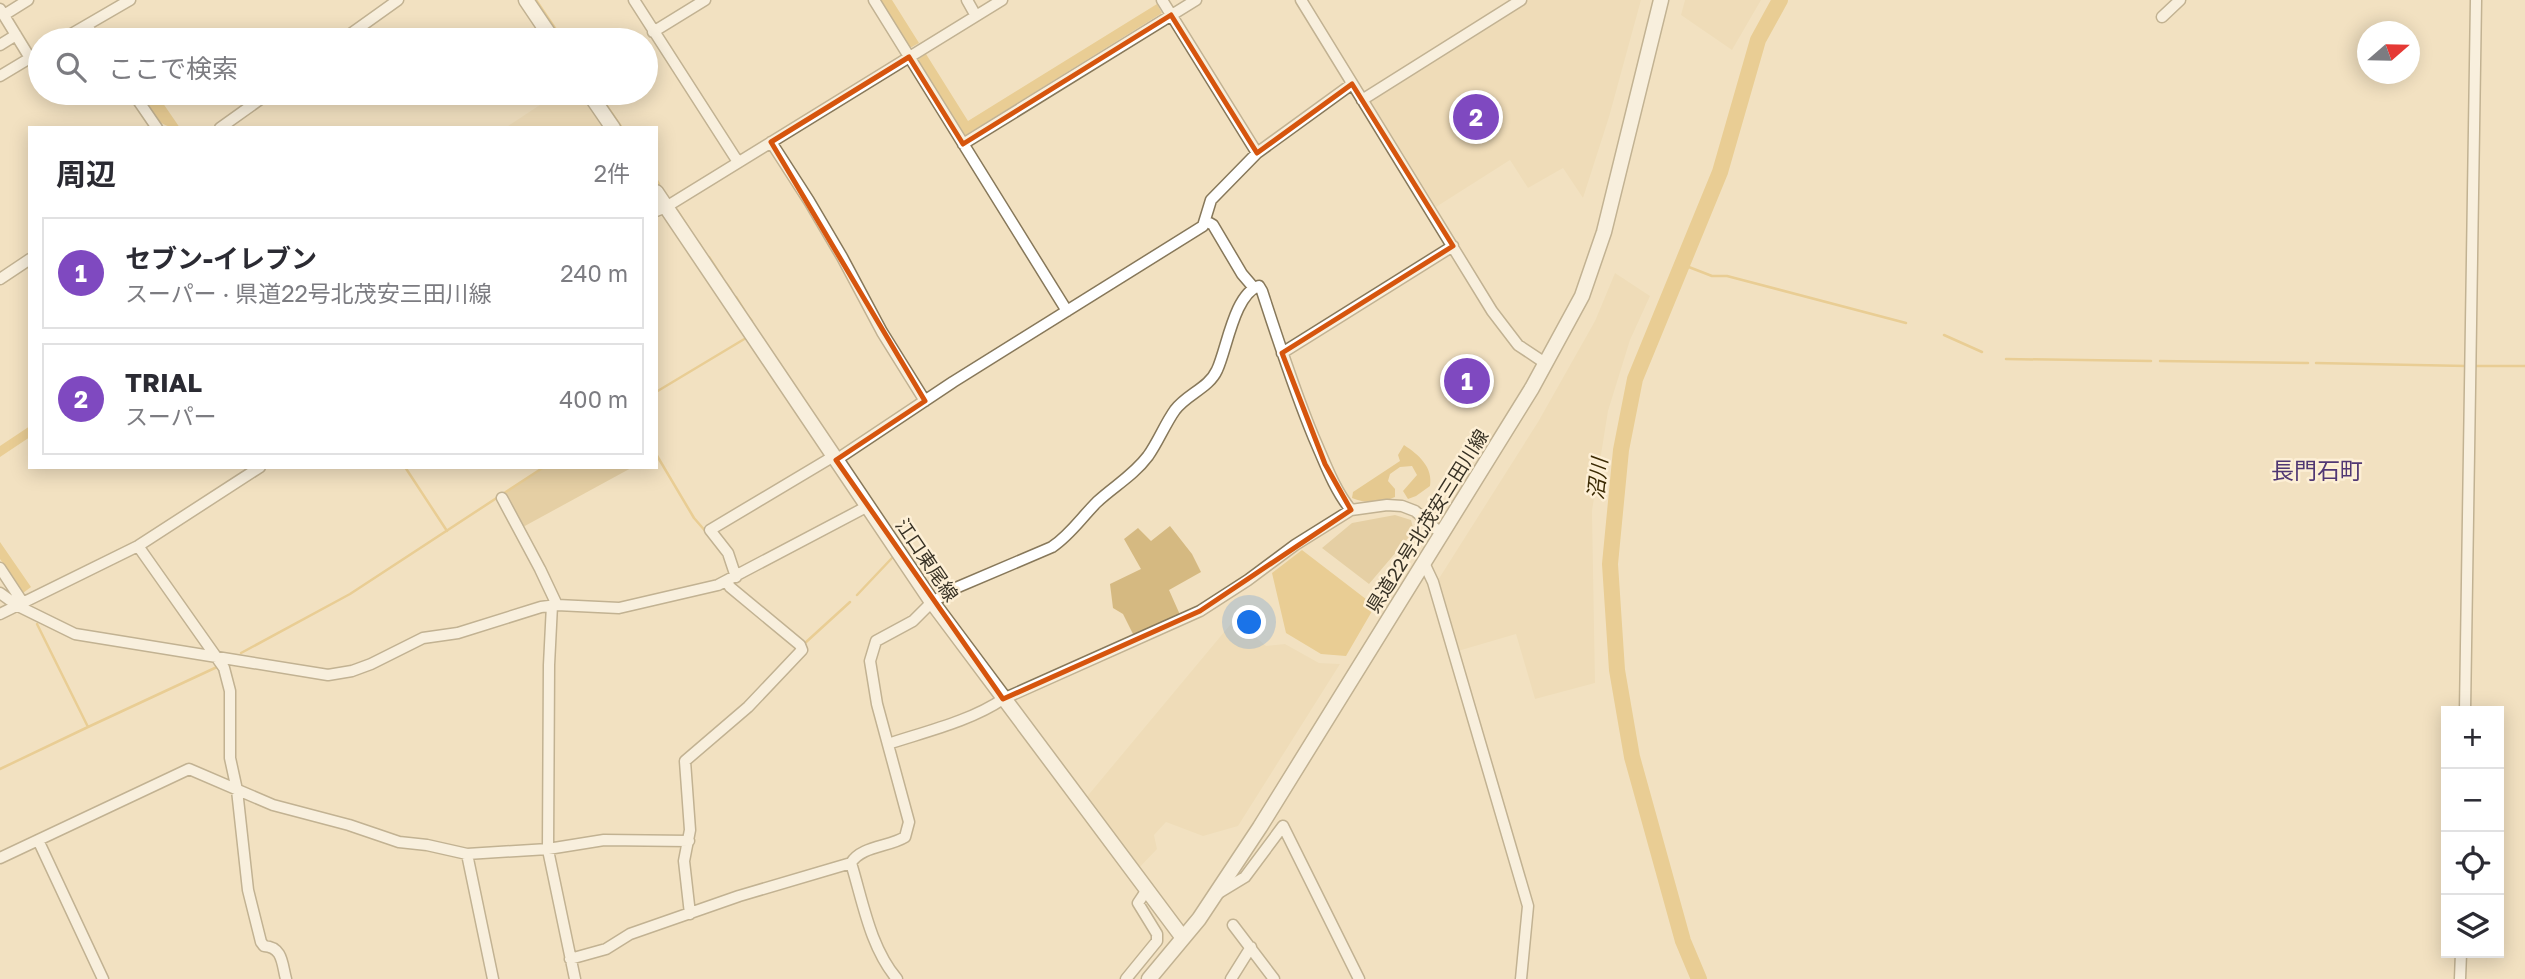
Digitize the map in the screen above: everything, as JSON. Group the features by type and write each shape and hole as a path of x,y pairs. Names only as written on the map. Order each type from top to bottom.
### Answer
{"main road":[{"path":"526,0 545,28"},
{"name":"県道22号北茂安三田川線","path":"1142,973 1183,938 1260,827 1532,388 1582,296 1604,232 1661,0"},
{"path":"597,105 612,126"},
{"name":"江口東尾線","path":"661,209 932,602 1183,938"}],"street":[{"path":"28,0 2,12 16,35 28,48"},
{"path":"83,28 130,0"},
{"path":"359,28 398,0"},
{"path":"634,0 651,28"},
{"path":"658,29 705,0"},
{"path":"874,0 1067,311"},
{"path":"967,0 976,16"},
{"path":"661,209 1002,0"},
{"path":"1162,0 1256,153"},
{"path":"963,144 1196,0"},
{"path":"1301,0 1492,310 1518,345 1545,363"},
{"path":"1362,100 1521,0"},
{"path":"2162,17 2180,0"},
{"path":"2465,706 2476,0"},
{"path":"0,45 16,35"},
{"path":"658,40 738,162"},
{"path":"0,76 28,59"},
{"path":"690,914 684,861 689,841 685,761 747,707 802,650 800,645 730,587 732,579 728,553 710,530 835,458 1203,226 1211,200 1256,153 1352,84"},
{"path":"141,105 156,126"},
{"path":"223,126 252,105"},
{"path":"771,142 809,201 882,332 925,401"},
{"path":"1206,221 1213,225 1242,274 1254,288"},
{"path":"1282,353 1452,246"},
{"path":"0,279 28,260"},
{"path":"570,959 606,949 630,934 740,896 851,863 861,853 900,841 907,832 909,822 877,704 870,662 876,641 913,621 932,602 958,587 1065,539 1097,502 1129,478 1148,456 1175,411 1216,372 1240,306 1254,288 1259,286 1262,291 1282,353 1325,464 1351,510"},
{"path":"0,614 138,546 257,469"},
{"path":"502,498 540,569 555,605 549,665 548,849 575,979"},
{"path":"888,744 993,706 1003,699 1200,611 1351,510 1387,505 1402,506 1415,512 1442,534"},
{"path":"0,593 75,634 328,676 371,664 423,638 458,632 555,605 619,608 732,579 868,506"},
{"path":"138,546 224,668 230,691 230,758 237,790 248,890 256,928 264,946 278,950 286,979"},
{"path":"1424,563 1433,582 1528,906 1521,979"},
{"path":"0,568 20,604"},
{"path":"0,858 190,769 273,805 349,825 399,842 467,853 548,849 604,840 689,841"},
{"path":"1214,896 1245,877 1283,826 1359,979"},
{"path":"38,840 103,979"},
{"path":"467,853 493,979"},
{"path":"851,863 879,952 897,979"},
{"path":"1126,979 1142,973 1158,937 1138,903 1146,891"},
{"path":"1233,925 1274,979"},
{"path":"1231,979 1251,947"},
{"path":"2460,979 2461,958"}],"highlighted area":[{"path":"1171,15 1257,153 1352,84 1453,246 1282,353 1325,464 1351,510 1200,611 1003,699 836,460 925,401 771,142 909,57 963,144"}],"shaded area":[{"path":"880,0 892,0 919,43 910,48"},
{"path":"1529,0 1641,0 1609,117 1583,198 1563,168 1528,188 1510,160 1436,207 1370,100"},
{"path":"1685,0 1761,0 1732,50 1681,15"},
{"path":"1157,4 1162,13 964,136 917,60 926,54 968,121"},
{"path":"147,105 164,105 179,126 165,125"},
{"path":"540,105 587,105 602,126 508,126"},
{"path":"1615,273 1650,296 1630,340 1608,411 1592,511 1595,683 1535,699 1516,634 1458,651 1438,580 1538,422 1595,321"},
{"path":"28,427 28,438 0,457 0,446"},
{"path":"1404,445 1420,457 1427,467 1430,486 1408,499 1403,491 1417,475 1412,466 1400,467 1390,474 1388,481 1395,489 1395,497 1373,502 1352,498 1353,492 1400,461 1398,455"},
{"path":"541,469 629,469 523,527 504,494"},
{"path":"1395,515 1411,520 1414,531 1369,584 1322,548 1352,523"},
{"path":"1170,526 1192,554 1201,572 1169,590 1181,617 1134,636 1123,614 1113,608 1110,584 1141,569 1124,539 1138,528 1151,541"},
{"path":"0,542 31,587 23,593 0,559"},
{"path":"1302,550 1375,606 1346,656 1321,654 1286,633 1272,573"},
{"path":"1235,619 1266,646 1285,644 1319,663 1340,664 1238,826 1203,836 1166,822 1154,835 1157,849 1137,870 1085,799"}],"waterway":[{"path":"536,0 555,28"},
{"name":"沼川","path":"1699,979 1683,941 1632,757 1617,670 1610,564 1621,450 1635,379 1720,172 1758,40 1780,0"},
{"path":"606,105 621,126"},
{"path":"677,210 691,232"},
{"path":"699,243 702,248"},
{"path":"709,257 722,277"},
{"path":"1681,264 1712,276 1727,276 1906,323"},
{"path":"726,283 731,290"},
{"path":"736,297 744,310"},
{"path":"748,316 752,321"},
{"path":"1944,335 1982,352"},
{"path":"658,391 746,338"},
{"path":"2006,359 2151,361"},
{"path":"2160,361 2308,363"},
{"path":"2316,363 2466,366"},
{"path":"2473,366 2525,366"},
{"path":"658,457 694,518 707,533"},
{"path":"406,469 447,531"},
{"path":"241,653 350,594 541,469"},
{"path":"857,595 892,558"},
{"path":"803,642 850,602"},
{"path":"0,769 88,727 37,624"},
{"path":"88,727 217,667"}],"place":[{"name":"TRIAL","path":"1476,117"},
{"name":"セブン-イレブン","path":"1467,381"}],"district":[{"name":"長門石町","path":"2317,471"}]}
